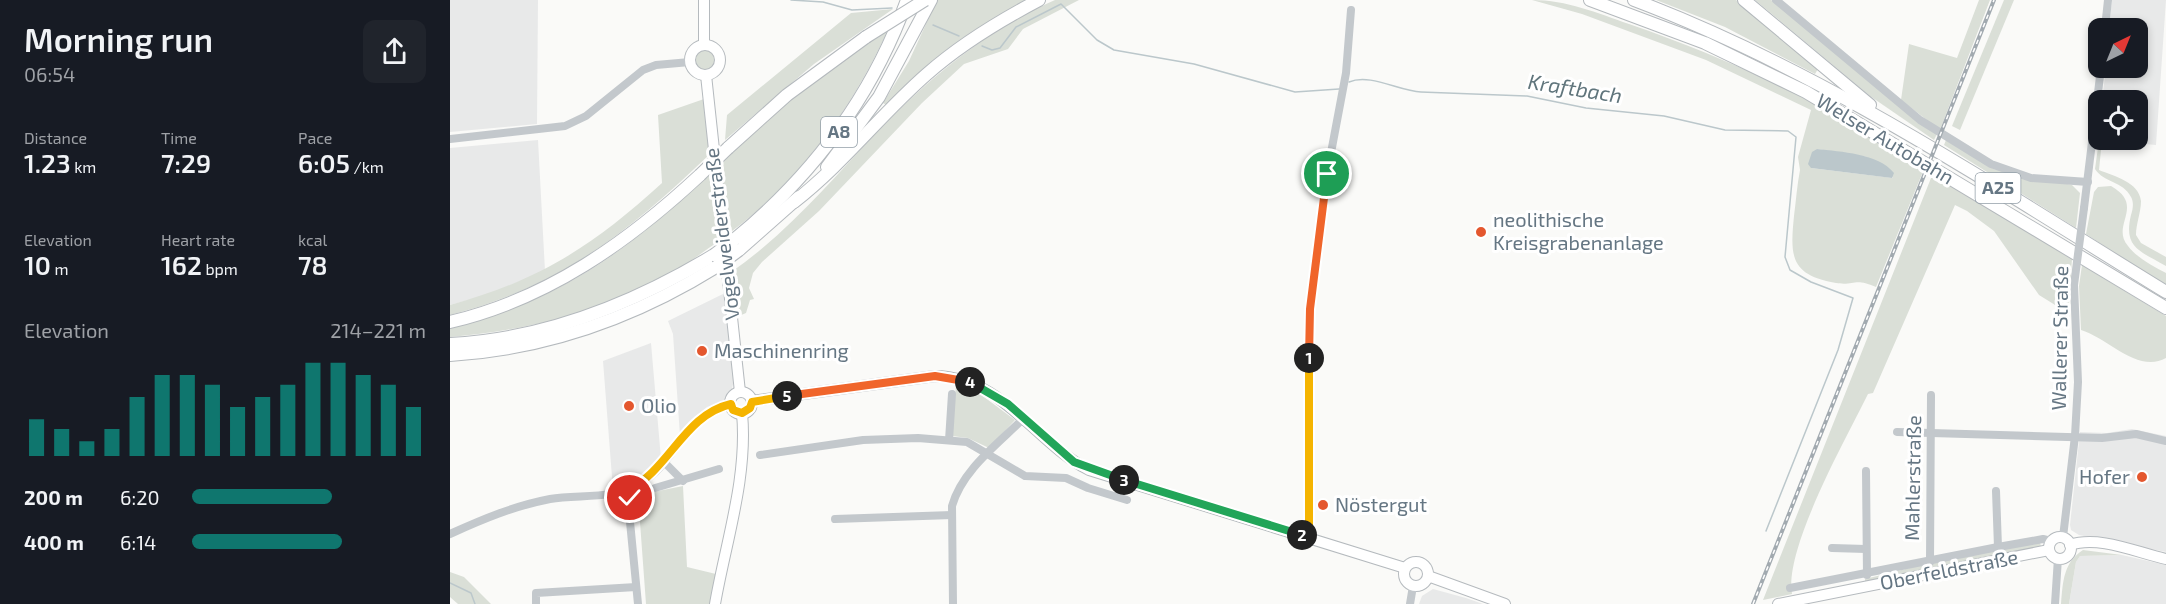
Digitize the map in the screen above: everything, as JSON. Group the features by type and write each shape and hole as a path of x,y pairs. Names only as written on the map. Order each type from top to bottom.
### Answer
{"highway":[{"name":"A8","path":"737,245 835,137 876,72 907,0"},
{"path":"450,322 490,311 567,277 635,233 796,88 866,37 925,0"},
{"name":"A8","path":"450,355 523,346 602,325 649,305 737,245 794,202 833,160 879,97 931,0"},
{"path":"794,202 839,165 934,68 992,26 1039,0"},
{"name":"Welser Autobahn","path":"1590,0 1705,44 1806,92 2166,308"},
{"name":"Welser Autobahn","path":"1634,0 1762,54 1892,122 2166,292"},
{"path":"1744,0 1892,122"},
{"name":"A8","path":"450,344 492,340 543,330 592,316 715,261"}],"main road":[{"path":"704,0 704,45"},
{"path":"704,45 716,51 720,59 714,72 706,75 697,73 690,62 692,53 704,45"},
{"name":"Vogelweiderstraße","path":"706,75 740,392"},
{"path":"752,402 916,378 950,376 979,385 1024,418 1064,454 1089,470 1405,568"},
{"path":"740,392 749,396 752,402 750,408 742,413 733,410 731,404 733,396 740,392"},
{"path":"715,604 740,472 742,413"},
{"path":"2053,550 2067,555 2067,541"},
{"path":"2053,550 2067,541 2083,542 2166,559"},
{"name":"Oberfeldstraße","path":"1778,604 2053,550"},
{"path":"1418,561 1427,567 1428,576 1423,584 1413,586 1405,579 1405,568 1418,561"},
{"path":"1428,576 1505,604"}],"street":[{"path":"1776,0 1920,120 1991,164 2031,178 2088,182"},
{"path":"2106,18 2109,0"},
{"path":"1308,537 1310,309 1327,174 1346,73 1351,10"},
{"path":"450,140 565,126 595,110 643,70 656,65 690,62"},
{"name":"Wallerer Straße","path":"2067,541 2078,382 2074,285 2100,78"},
{"path":"949,440 952,394"},
{"name":"Mahlerstraße","path":"1930,562 1931,395"},
{"path":"450,534 486,517 526,504 627,491 642,483 664,462 704,414 731,404"},
{"path":"953,604 952,506 958,487 1024,418"},
{"path":"1897,432 2102,438 2136,434 2166,441"},
{"path":"760,455 863,440 949,440 974,444 1008,468 1025,476 1070,479 1088,488 1127,500"},
{"path":"664,462 683,481"},
{"path":"655,488 719,469"},
{"path":"1866,471 1867,575"},
{"path":"1996,490 1998,547"},
{"path":"627,491 638,604"},
{"path":"835,519 952,515"},
{"name":"Oberfeldstraße","path":"1790,588 1867,575 2043,539 2053,550"},
{"path":"1832,548 1866,549"},
{"path":"2053,550 2055,604"},
{"path":"1410,604 1413,586"},
{"path":"536,604 536,593 636,587"}],"shaded area":[{"path":"450,0 538,0 537,124 450,132"},
{"path":"937,0 1028,0 954,48 886,105 883,103 909,61"},
{"path":"1055,0 1079,0 1023,29 1008,49 964,64 922,103 819,211 762,262 753,273 749,288 754,299 750,300 746,313 739,316 734,270 791,223 876,133 937,75 1005,26"},
{"path":"1532,0 1557,2 1593,12 1723,60 1828,110 1924,169 1876,287 1859,282 1842,284 1821,279 1809,275 1796,262 1792,242 1800,170 1798,157 1811,110 1706,60 1582,14","holes":["1817,149 1867,157 1893,178 1811,168"]},
{"path":"1656,0 1736,0 1818,69 1815,74 1725,27"},
{"path":"1755,0 1771,0 1937,134 1934,140 1870,96"},
{"path":"1979,0 1990,0 1940,130 1901,100 1909,44 1957,58"},
{"path":"2004,0 2014,0 1960,130 1952,126"},
{"path":"2112,0 2166,0 2156,145 2148,144 2148,90 2103,90 2105,78 2148,78 2148,18 2110,18"},
{"path":"893,9 814,64 725,140 727,115 851,13"},
{"path":"888,30 858,87 822,140 780,189 732,231 719,165 771,116 822,74"},
{"path":"704,50 712,53 715,61 712,69 704,72 696,69 693,61 696,53"},
{"path":"704,99 710,154 650,208 592,253 560,272 490,303 450,315 450,305 511,284 564,258 588,243 637,205 662,183 658,115"},
{"path":"538,140 545,271 487,295 450,305 450,148"},
{"path":"1946,140 1994,169 2072,185 2080,193 2076,228 1944,145"},
{"path":"1817,149 1869,157 1887,166 1894,173 1892,178 1811,168 1808,164 1812,152"},
{"path":"2098,150 2101,150 2099,170 2118,177 2136,189 2141,201 2136,235 2141,243 2166,257 2166,266 2141,252 2132,242 2129,226 2133,208 2132,199 2128,192 2103,177 2095,169"},
{"path":"711,173 719,241 675,271 618,300 563,318 507,330 450,337 450,327 532,300 579,277 657,221"},
{"path":"1933,173 2072,259 2068,313 2039,295 1994,231 1955,205 1873,393 1868,394 1832,465 1807,522 1797,550 1792,574 1792,594 1763,600"},
{"path":"2111,186 2121,193 2126,201 2123,231 2128,246 2136,254 2166,273 2166,287 2086,234 2094,192 2098,187"},
{"path":"2082,265 2166,316 2166,358 2155,362 2145,362 2081,330 2079,286"},
{"path":"725,293 734,380 731,393 726,400 707,407 697,415 680,436 673,334 668,321"},
{"path":"651,343 661,459 649,474 633,484 613,490 603,361"},
{"path":"956,385 976,391 1015,420 989,448 968,438 952,436"},
{"path":"2132,429 2166,436 2166,552 2079,535 2071,530 2080,432 2107,433"},
{"path":"683,486 687,567 716,574 712,604 646,604 638,495"},
{"path":"2040,542 2041,547 1865,584 1865,579 1958,556"},
{"path":"2083,550 2122,555 2080,556 2076,562 2069,604 2061,604 2065,574 2071,561"},
{"path":"2122,555 2166,565 2166,604 2069,604 2076,562 2080,556"},
{"path":"450,572 464,577 491,604 458,604 450,597"},
{"path":"1433,589 1483,604 1419,604 1422,596"}],"waterway":[{"path":"791,0 823,2 852,10 892,8"},
{"path":"982,46 992,50 1000,48 1016,27 1061,4 1097,40 1114,50 1194,64 1295,92 1339,89"},
{"path":"933,25 959,36"},
{"name":"Kraftbach","path":"1349,82 1375,81 1421,92 1527,96 1586,108 1664,116 1725,130 1788,131 1796,137 1785,257 1790,270 1811,282 1853,298 1838,350 1766,531"},
{"path":"450,583 471,593 475,604"}],"railway":[{"path":"1753,604 1994,0"}],"place":[{"name":"neolithische Kreisgrabenanlage","path":"1481,232"},
{"name":"Maschinenring","path":"702,351"},
{"name":"Olio","path":"629,406"},
{"name":"Hofer","path":"2142,477"},
{"name":"Nöstergut","path":"1323,505"}],"route":[{"path":"630,498 627,491 653,474 698,420 717,407 731,404 733,410 742,413 748,411 752,402 916,378 950,376 964,379 993,393 1064,454 1089,470 1308,537 1310,309 1327,174"}]}
